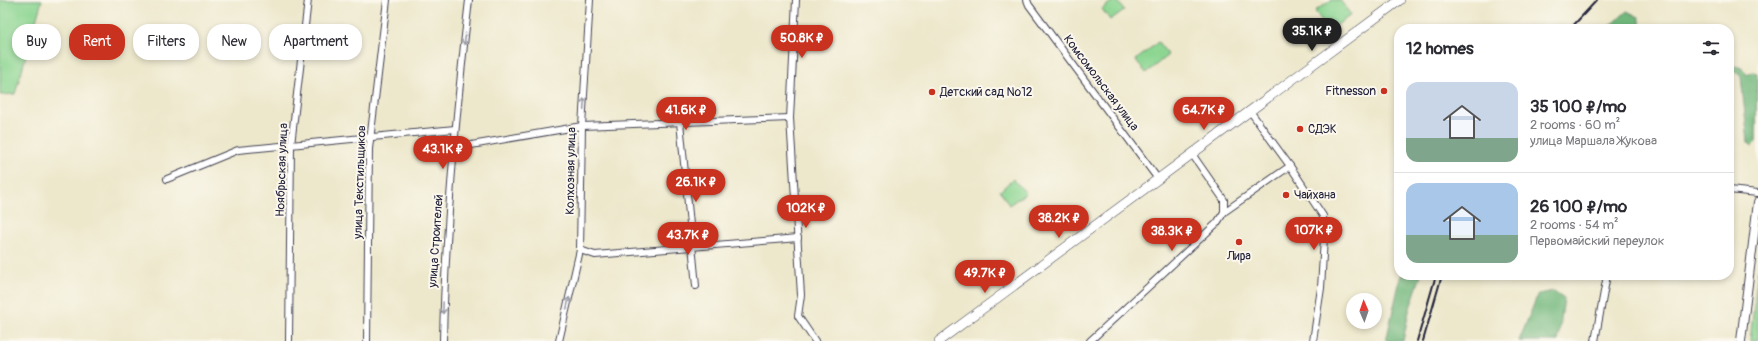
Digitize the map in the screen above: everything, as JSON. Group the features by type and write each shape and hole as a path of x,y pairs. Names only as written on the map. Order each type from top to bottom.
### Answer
{"main road":[{"path":"939,341 1400,0"}],"street":[{"name":"Ноябрьская улица","path":"289,341 291,145 308,0"},
{"name":"улица Текстильщиков","path":"367,341 370,138 387,0"},
{"name":"улица Строителей","path":"443,341 444,296 455,129 469,0"},
{"name":"Колхозная улица","path":"560,341 580,250 582,126 590,0"},
{"path":"796,0 790,118 802,295 798,316 815,341"},
{"name":"Комсомольская улица","path":"1027,0 1029,5 1158,179"},
{"path":"1250,111 1290,166 1323,216 1324,238 1321,288 1313,341"},
{"path":"454,148 582,126 790,118"},
{"path":"680,122 696,286"},
{"path":"167,179 238,150 455,129"},
{"path":"1192,154 1224,200 1224,212"},
{"path":"1090,341 1217,223 1224,212 1290,166"},
{"path":"1734,191 1758,193"},
{"path":"1740,341 1758,202"},
{"path":"580,250 595,255 798,238"},
{"path":"1595,341 1606,280"}],"green space":[{"path":"0,0 42,0 35,24 12,24 12,60 25,60 15,94 0,95"},
{"path":"1114,0 1117,0 1124,10 1110,20 1102,9"},
{"path":"1332,0 1340,0 1351,15 1334,27 1331,24 1326,27 1315,11"},
{"path":"1627,11 1639,17 1641,24 1613,24"},
{"path":"1158,42 1168,55 1146,73 1136,60"},
{"path":"1734,66 1742,68 1747,75 1753,72 1757,74 1756,142 1752,146 1748,142 1741,77 1739,73 1734,72"},
{"path":"1013,179 1026,193 1009,205 1000,191"},
{"path":"1758,270 1758,341 1750,341"},
{"path":"1400,280 1419,280 1409,311 1403,341 1386,341"},
{"path":"1554,291 1564,298 1558,341 1519,341 1538,294"}],"railway":[{"path":"1575,24 1597,0"},
{"path":"1417,341 1435,280"},
{"path":"1423,341 1441,280"}],"place":[{"name":"Fitnesson","path":"1384,91"},
{"name":"Детский сад №12","path":"932,92"},
{"name":"СДЭК","path":"1300,129"},
{"name":"Чайхана","path":"1286,195"},
{"name":"Лира","path":"1239,242"}]}
